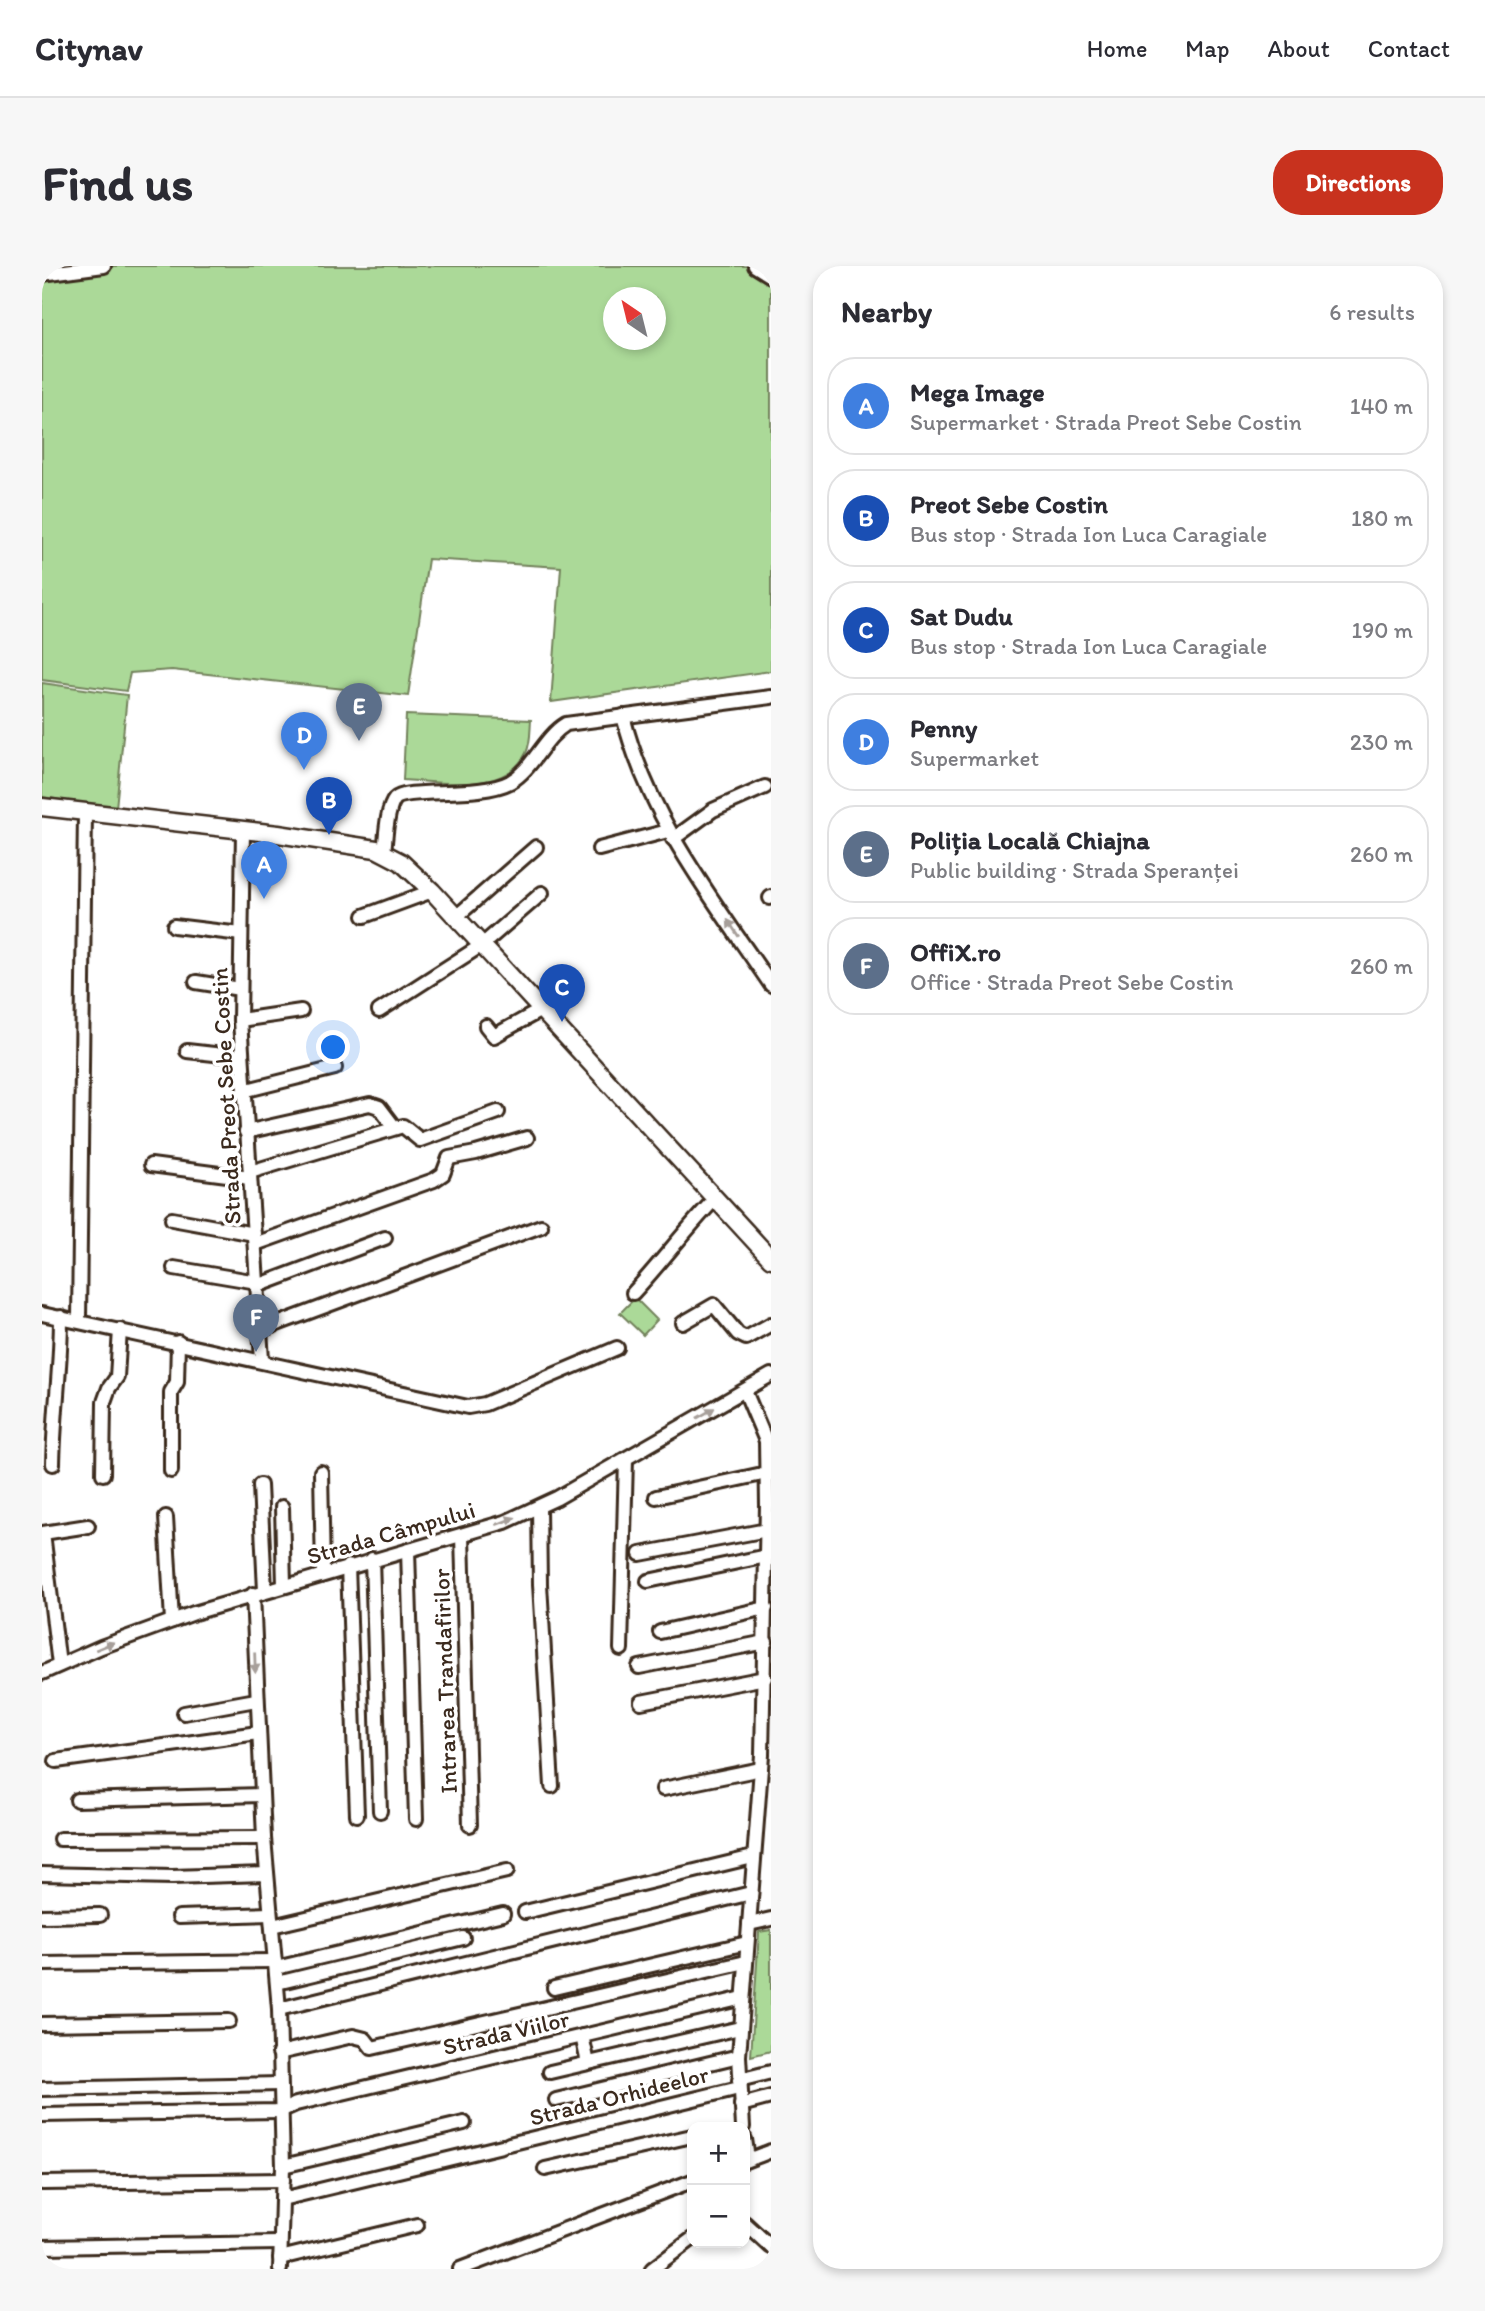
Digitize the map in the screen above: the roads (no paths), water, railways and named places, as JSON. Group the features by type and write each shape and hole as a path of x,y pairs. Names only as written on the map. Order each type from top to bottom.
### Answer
{"main road":[{"path":"42,807 243,831 384,852 408,867 432,891 771,1259"}],"street":[{"path":"42,274 104,266"},
{"path":"755,266 771,276"},
{"path":"384,852 392,805 398,797 411,792 460,794 494,788 525,770 552,735 566,724 771,697"},
{"path":"623,716 641,777 671,835 771,985"},
{"path":"599,849 671,835 713,810 765,787"},
{"path":"79,1321 85,812"},
{"name":"Strada Preot Sebe Costin","path":"243,831 240,1020 262,1360"},
{"path":"456,917 536,847"},
{"path":"364,916 432,891"},
{"path":"379,1011 482,945 542,893"},
{"path":"174,926 241,934"},
{"path":"196,982 240,989"},
{"path":"486,1026 494,1036 541,1010"},
{"path":"240,1020 301,1011"},
{"path":"187,1051 242,1057"},
{"path":"243,1091 335,1068"},
{"path":"246,1132 370,1104 379,1107 395,1128"},
{"path":"151,1165 250,1175 395,1128 407,1126 414,1137 420,1140 498,1112"},
{"path":"172,1219 254,1239 438,1178 449,1158 527,1138"},
{"path":"633,1293 662,1261 670,1247 714,1200"},
{"path":"261,1330 541,1226"},
{"path":"174,1268 257,1284 385,1238"},
{"path":"684,1323 714,1305 742,1337 750,1338 771,1324"},
{"path":"42,1314 468,1407 485,1404 617,1348"},
{"path":"53,1464 54,1401 61,1357 61,1317"},
{"path":"103,1474 104,1402 117,1377 120,1330"},
{"path":"171,1471 171,1392 177,1381 178,1342"},
{"name":"Strada Câmpului","path":"42,1673 172,1620 323,1573 462,1535 539,1507 771,1375"},
{"name":"Strada Orhideelor","path":"739,2122 740,2028 753,1854 764,1763 767,1679 767,1473 764,1435 745,1391"},
{"path":"621,1649 626,1459"},
{"path":"321,1472 323,1573"},
{"path":"656,1497 767,1473"},
{"path":"260,1485 256,1700 264,1838 279,2009 283,2173 280,2264 417,2225"},
{"path":"282,1507 284,1585"},
{"path":"539,1507 540,1584 552,1786"},
{"path":"166,1517 172,1620"},
{"path":"59,1665 43,1533 88,1526"},
{"path":"640,1554 767,1530"},
{"name":"Intrarea Trandafirilor","path":"462,1535 470,1825"},
{"path":"408,1549 416,1819"},
{"path":"648,1581 767,1556"},
{"path":"372,1559 380,1811"},
{"path":"348,1566 357,1815"},
{"path":"660,1632 766,1608"},
{"path":"639,1667 766,1642"},
{"path":"641,1702 767,1679"},
{"path":"184,1713 256,1700"},
{"path":"56,1761 258,1733"},
{"path":"663,1789 764,1763"},
{"path":"77,1800 262,1795"},
{"path":"60,1839 264,1838"},
{"path":"528,1907 753,1854"},
{"path":"179,1917 271,1920 507,1871"},
{"path":"42,1874 173,1877 267,1874"},
{"path":"279,2009 751,1893"},
{"path":"42,1964 275,1965 503,1914"},
{"path":"42,1916 100,1915"},
{"path":"749,1924 771,1919"},
{"path":"277,1983 463,1938"},
{"path":"554,1988 747,1943"},
{"path":"279,2053 353,2036 365,2039 372,2048 746,1962"},
{"name":"Strada Viilor","path":"42,2115 280,2111 296,2104 743,1998"},
{"path":"42,2024 229,2021"},
{"path":"550,2072 740,2028"},
{"path":"582,2036 588,2063"},
{"name":"Strada Orhideelor","path":"556,2100 739,2056"},
{"name":"Strada Orhideelor","path":"282,2199 506,2145 739,2084 771,2072"},
{"path":"42,2089 279,2084"},
{"path":"741,2105 771,2097"},
{"path":"42,2183 283,2173 464,2123"},
{"path":"545,2169 687,2137"},
{"path":"750,2159 771,2151"},
{"path":"460,2269 687,2182"},
{"path":"750,2228 771,2247"},
{"path":"42,2247 280,2243"},
{"path":"652,2269 687,2243"}],"place":[{"name":"Poliția Locală Chiajna","path":"359,741"},
{"name":"Penny","path":"304,770"},
{"name":"Preot Sebe Costin","path":"329,835"},
{"name":"Mega Image","path":"264,899"},
{"name":"Sat Dudu","path":"562,1022"},
{"name":"OffiX.ro","path":"256,1352"}]}
